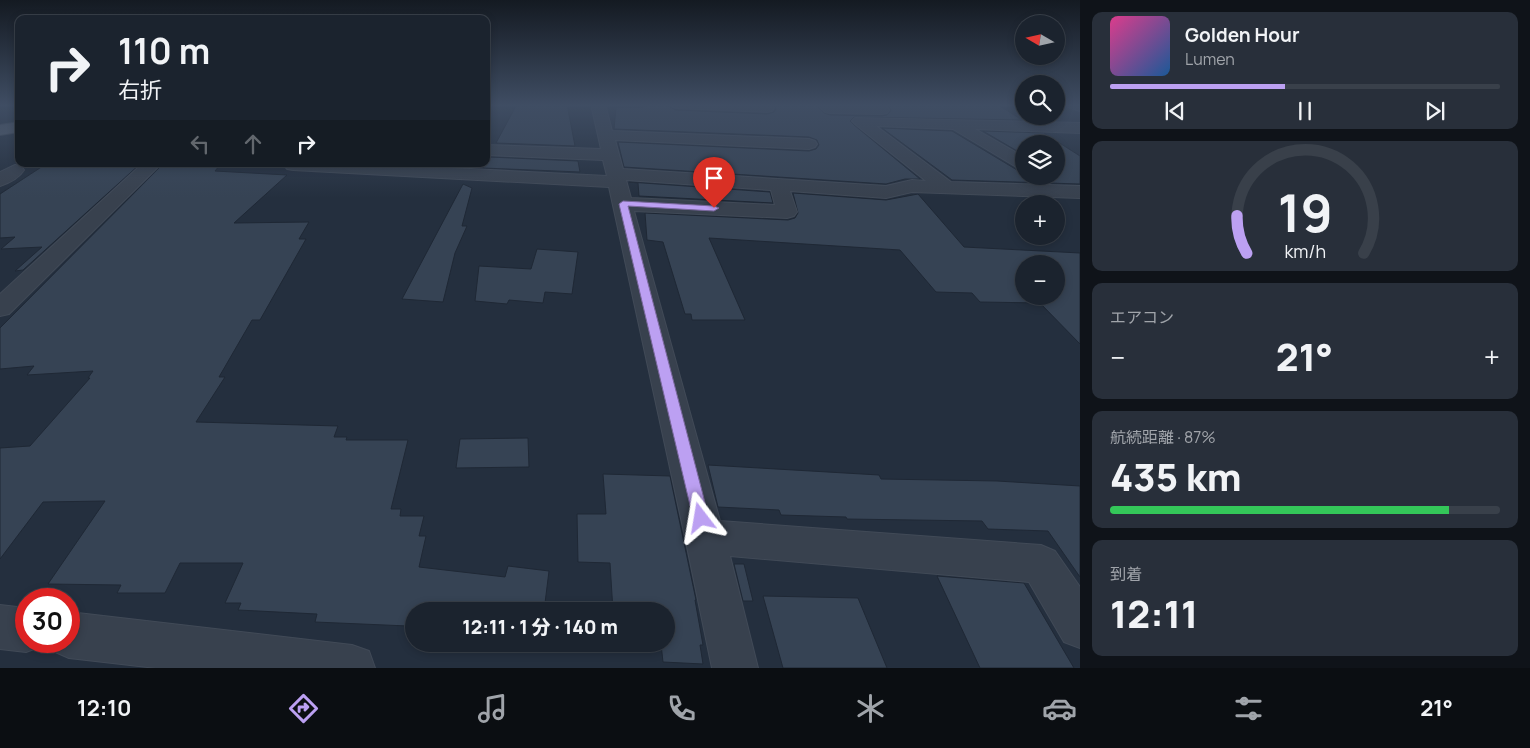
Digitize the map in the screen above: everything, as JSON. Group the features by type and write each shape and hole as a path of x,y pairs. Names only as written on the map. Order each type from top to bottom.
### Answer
{"street":[{"path":"606,135 705,537 735,668"},
{"path":"878,135 946,187"},
{"path":"975,135 1015,159"},
{"path":"1061,135 1080,145"},
{"path":"422,167 615,170 809,144"},
{"path":"490,151 615,170 779,185 886,192 906,187 1077,192"},
{"path":"0,308 149,167"},
{"path":"615,170 787,212 779,185"},
{"path":"1063,185 1077,192"},
{"path":"705,537 1041,564 1080,626"},
{"path":"0,627 15,629"},
{"path":"80,636 352,668"}],"building":[{"path":"500,135 573,135 575,146 496,143"},
{"path":"764,135 866,135 920,179 905,179 886,184 624,167 618,142 809,151 816,149 819,145 817,140 809,137"},
{"path":"892,135 959,135 1015,169 1015,182 952,180"},
{"path":"990,135 1015,135 1015,150"},
{"path":"1065,146 1080,156 1080,184 1065,184"},
{"path":"490,157 578,161 580,172 483,168 490,167"},
{"path":"41,167 137,167 23,270 15,271 42,247 1,249 15,237 0,238 0,194"},
{"path":"160,167 218,167 215,171 287,175 234,223 309,222 299,239 306,239 260,320 252,320 219,377 225,377 196,422 338,426 334,437 347,437 346,440 408,440 391,509 401,509 400,516 424,516 419,536 426,536 419,567 505,577 508,566 549,571 545,602 405,602 405,626 315,622 317,614 238,610 241,603 225,603 243,563 180,563 165,593 117,593 121,585 48,584 105,501 43,502 0,559 0,448 30,446 90,378 88,378 93,371 27,375 34,366 0,369 0,328"},
{"path":"629,182 770,192 773,203 639,196 638,183"},
{"path":"463,184 472,188 462,226 467,226 455,253 443,302 402,299"},
{"path":"793,193 886,200 918,194 964,247 1080,253 1080,344 1042,305 1065,305 1065,255 1015,255 1015,303 980,302 972,293 936,292 900,250 709,238 745,320 692,320 691,314 685,314 663,242 647,240 645,213 788,220 795,218 798,213"},
{"path":"537,249 578,252 572,294 545,292 543,303 509,300 507,304 475,301 479,266 531,269"},
{"path":"528,438 529,467 456,468 460,439"},
{"path":"708,465 879,475 881,479 997,481 1080,486 1080,577 1048,531 988,529 982,521 847,519 846,517 781,515 779,510 718,507"},
{"path":"603,474 670,476 696,600 703,645 700,645 703,664 663,662 662,652 675,652 675,602 612,602 610,563 578,562 577,514 606,514"},
{"path":"734,564 744,564 753,601 743,601"},
{"path":"937,576 1024,583 1074,668 980,668"},
{"path":"763,596 858,598 887,668 783,668"}],"route":[{"path":"701,518 623,204 714,208"}]}
